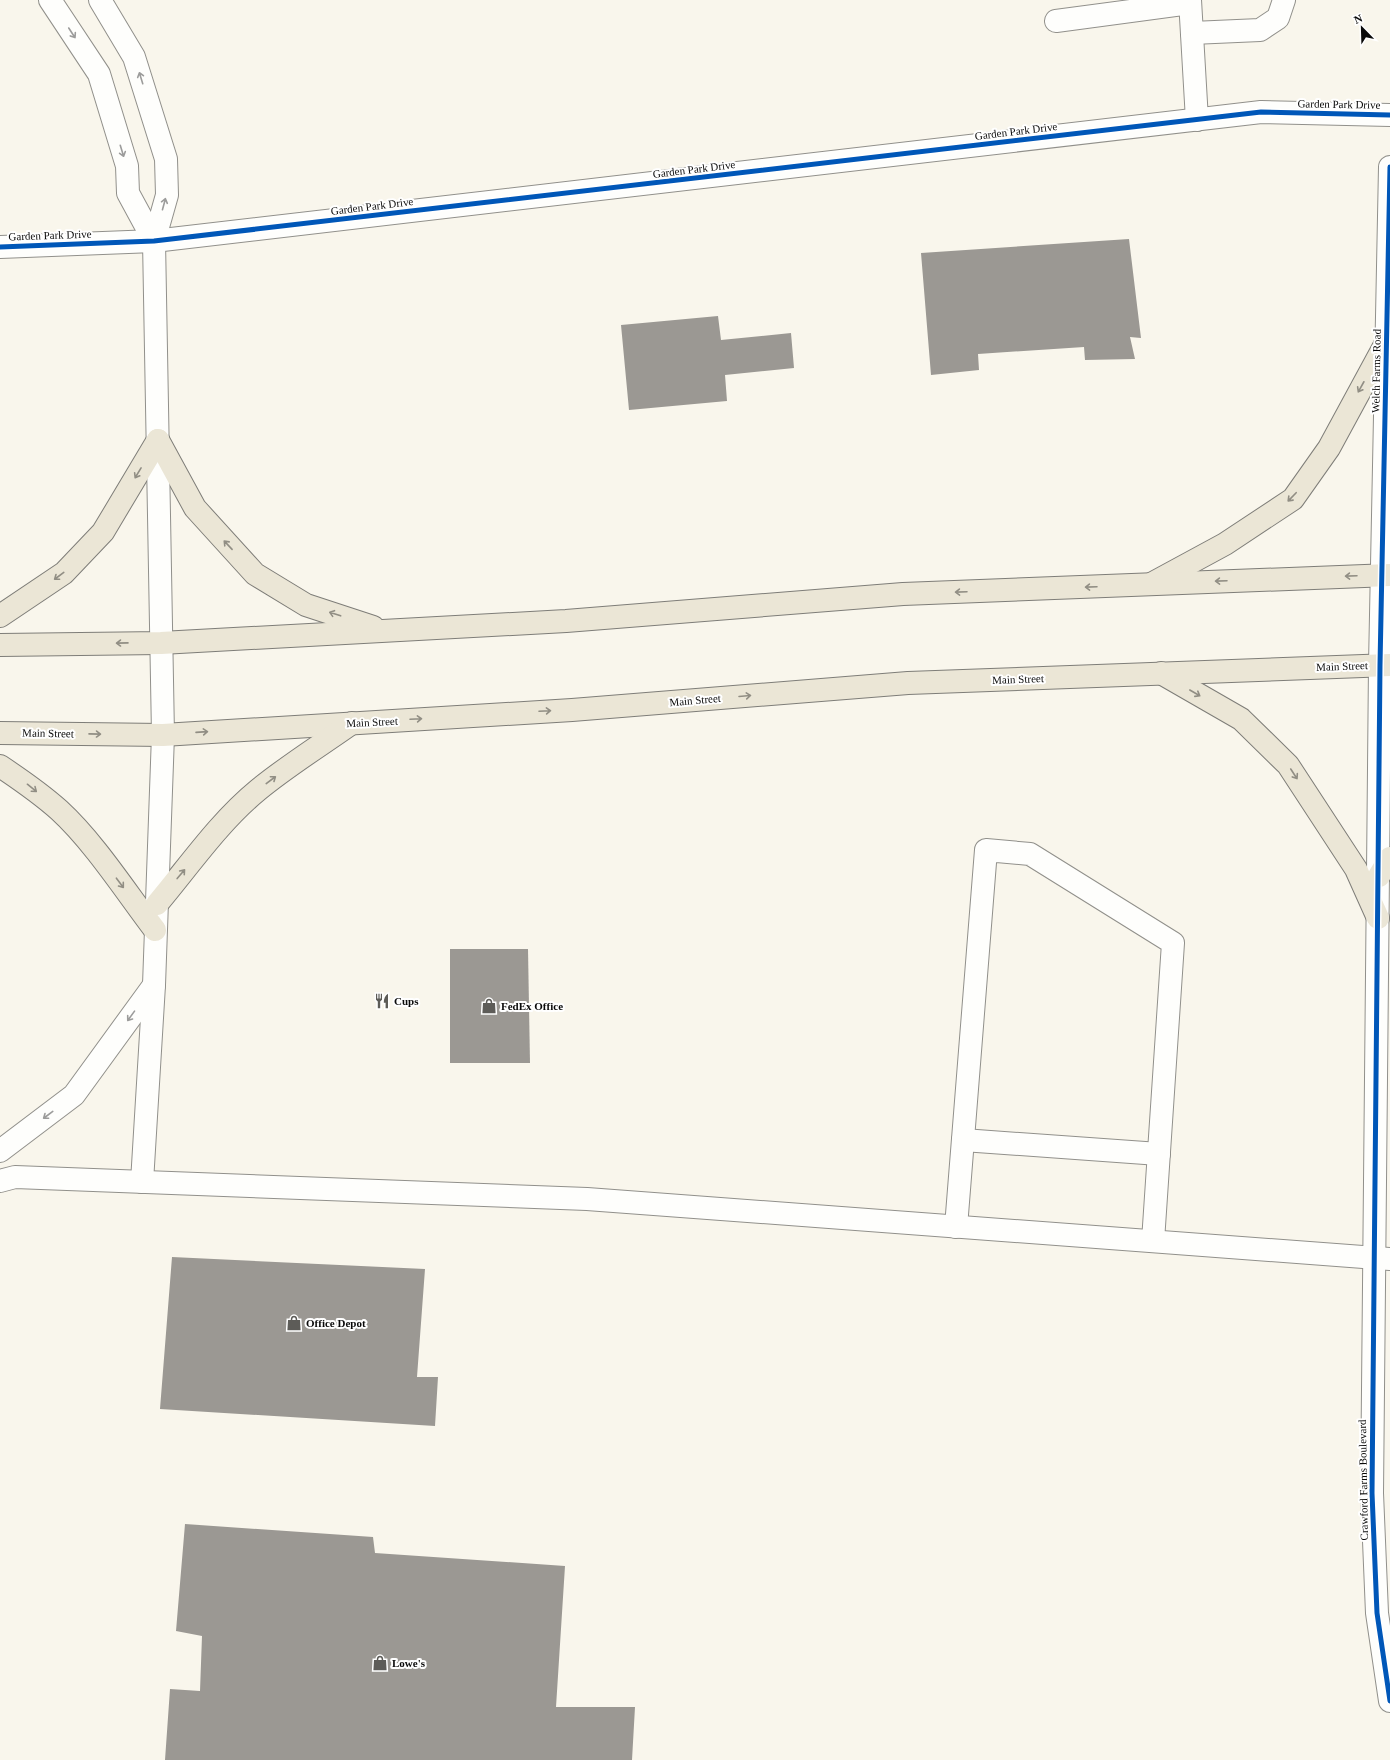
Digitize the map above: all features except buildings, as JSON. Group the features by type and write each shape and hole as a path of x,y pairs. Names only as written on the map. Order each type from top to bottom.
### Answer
{"main road":[{"path":"1151,584 1225,544 1293,499 1329,448 1388,345"},
{"path":"0,616 64,573 103,532 158,440"},
{"path":"158,440 195,508 255,574 306,605 385,631"},
{"path":"0,645 161,643 566,621 903,594 1386,575"},
{"name":"Main Street","path":"0,733 163,734 572,710 908,683 1385,665"},
{"path":"1161,673 1241,719 1288,765 1356,869 1378,918"},
{"path":"157,904 227,819 257,790 353,723"},
{"path":"0,766 26,783 60,811 92,846 155,930"}],"street":[{"path":"50,0 98,74 127,166 128,192 154,241"},
{"path":"100,0 134,57 166,159 167,195 154,241 163,734 154,985 142,1182"},
{"path":"1192,33 1260,30 1278,18 1284,0"},
{"path":"1056,21 1190,2 1196,120"},
{"name":"Garden Park Drive","path":"0,247 154,241 1262,112 1390,115"},
{"name":"Welch Farms Road","path":"1378,918 1384,867 1390,167"},
{"path":"956,1227 986,850 1030,854 1173,943 1153,1241"},
{"name":"Crawford Farms Boulevard","path":"1378,918 1383,1259 1372,1421 1374,1545 1377,1612 1390,1701"},
{"path":"0,1151 74,1095 154,985"},
{"path":"963,1140 1159,1154"},
{"path":"0,1181 14,1178 587,1198 1383,1259"}],"cycle path":[{"path":"0,247 154,241 1261,112 1390,115"},
{"path":"1390,167 1380,665 1372,1493 1377,1613 1390,1701"}],"place":[{"name":"Cups","path":"382,1001"},
{"name":"FedEx Office","path":"489,1006"},
{"name":"Office Depot","path":"294,1323"},
{"name":"Lowe's","path":"380,1663"}]}
